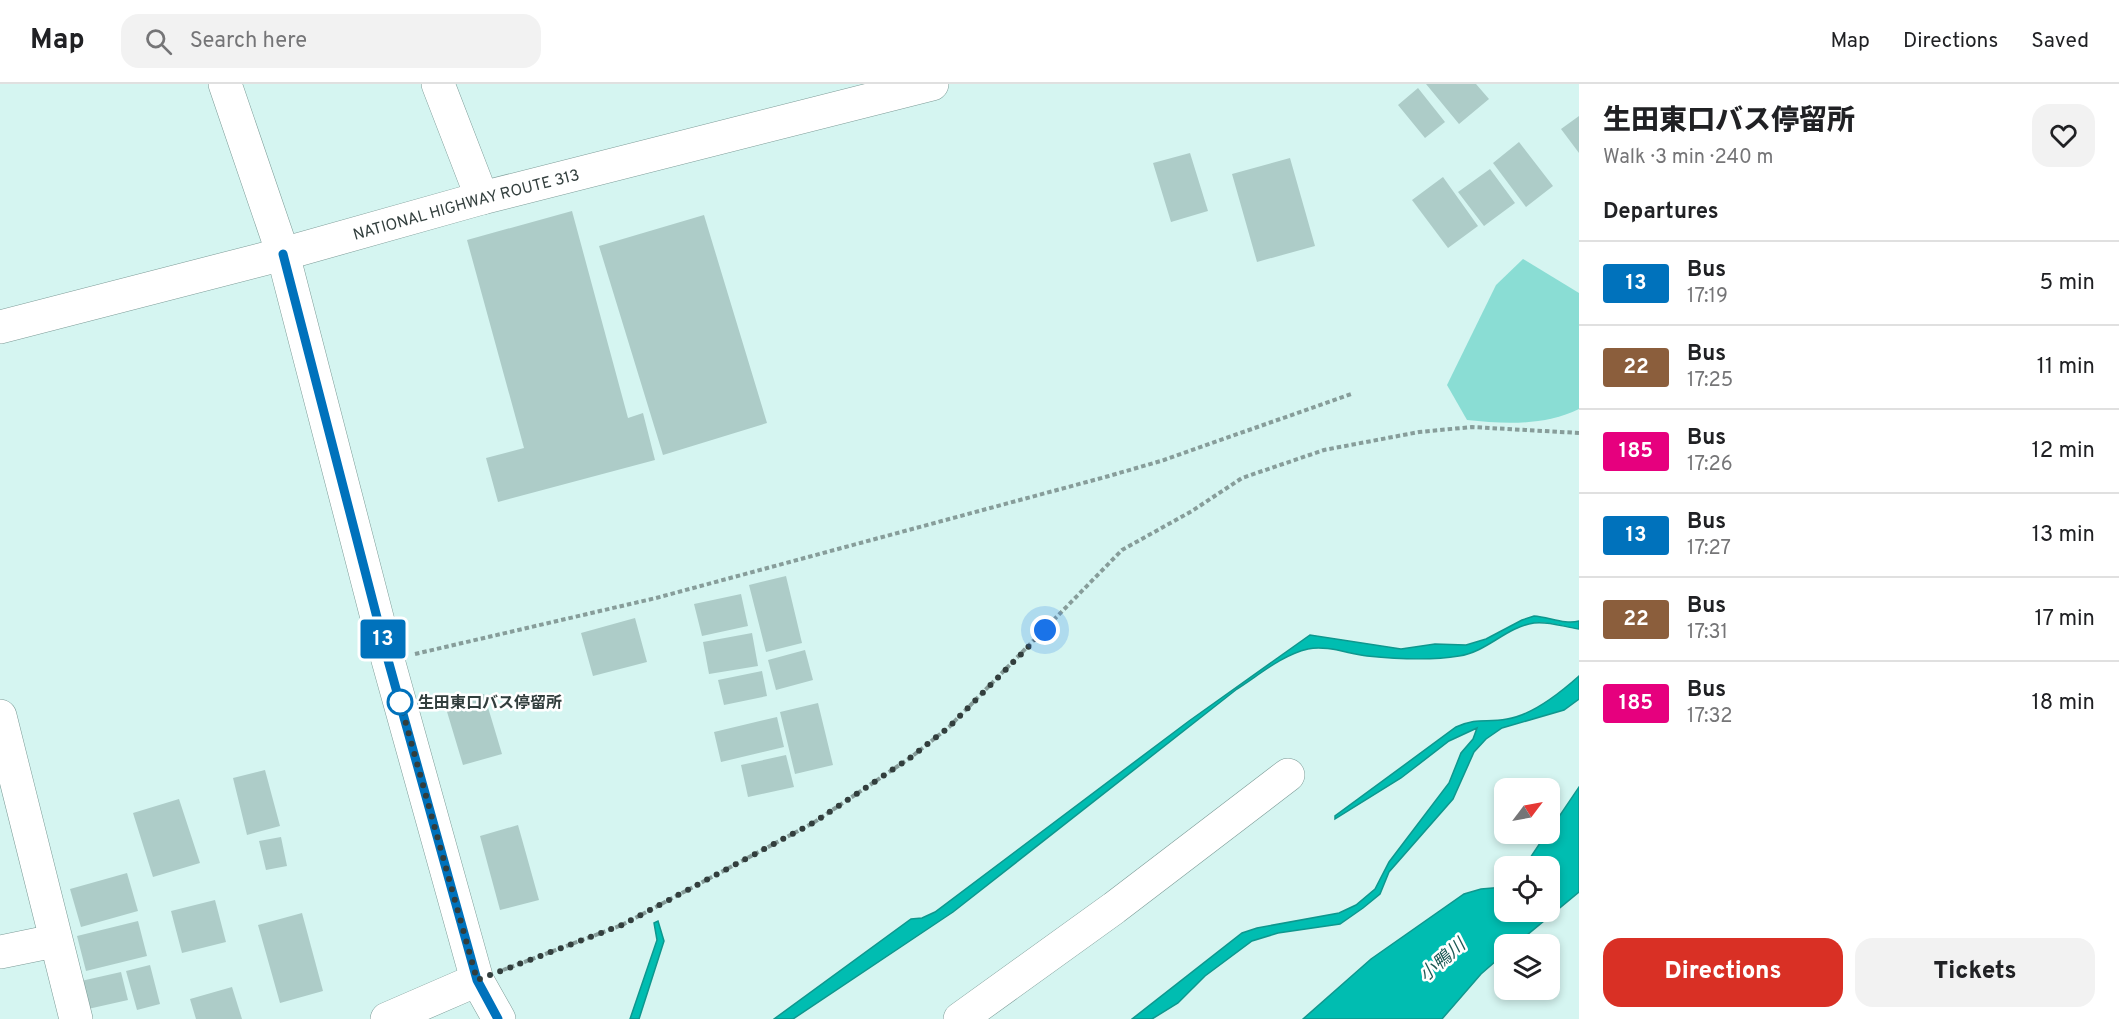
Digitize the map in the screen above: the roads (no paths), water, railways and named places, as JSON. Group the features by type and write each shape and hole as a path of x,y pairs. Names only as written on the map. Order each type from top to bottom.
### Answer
{"main road":[{"path":"225,84 283,254 388,660 477,980 498,1019"},
{"path":"438,84 482,198"},
{"name":"NATIONAL HIGHWAY ROUTE 313","path":"0,327 283,254 482,198 932,84"},
{"path":"0,716 10,797 76,1019"},
{"path":"960,1019 1114,908 1288,775"},
{"path":"0,952 54,941"},
{"path":"387,1019 477,980"}],"water":[{"path":"1534,616 1579,621 1579,629 1551,623 1524,625 1479,650 1448,658 1390,658 1315,648 1298,652 1280,661 1237,689 953,912 793,1019 774,1019 911,919 922,918 935,912 1189,721 1310,635 1401,649 1435,644 1466,645 1486,639"},
{"path":"1579,676 1579,699 1564,710 1502,728 1486,739 1474,752 1453,799 1389,872 1380,894 1363,908 1340,924 1278,933 1252,941 1205,976 1178,1003 1152,1019 1132,1019 1242,933 1257,928 1339,913 1356,905 1375,889 1389,862 1449,783 1461,753 1473,739 1477,728 1449,741 1401,778 1335,819 1335,816 1456,727 1476,721 1507,719 1527,713 1555,696"},
{"path":"1579,787 1579,892 1560,908 1560,856 1531,856 1539,844 1560,844 1560,815"},
{"name":"小鴨川","path":"1494,888 1494,922 1543,922 1528,934 1494,934 1494,963 1481,974 1442,1019 1303,1019 1371,959 1464,894"},
{"path":"658,921 664,941 639,1019 630,1019 657,940 654,923"}],"place":[{"name":"生田東口バス停留所","path":"400,702"}]}
